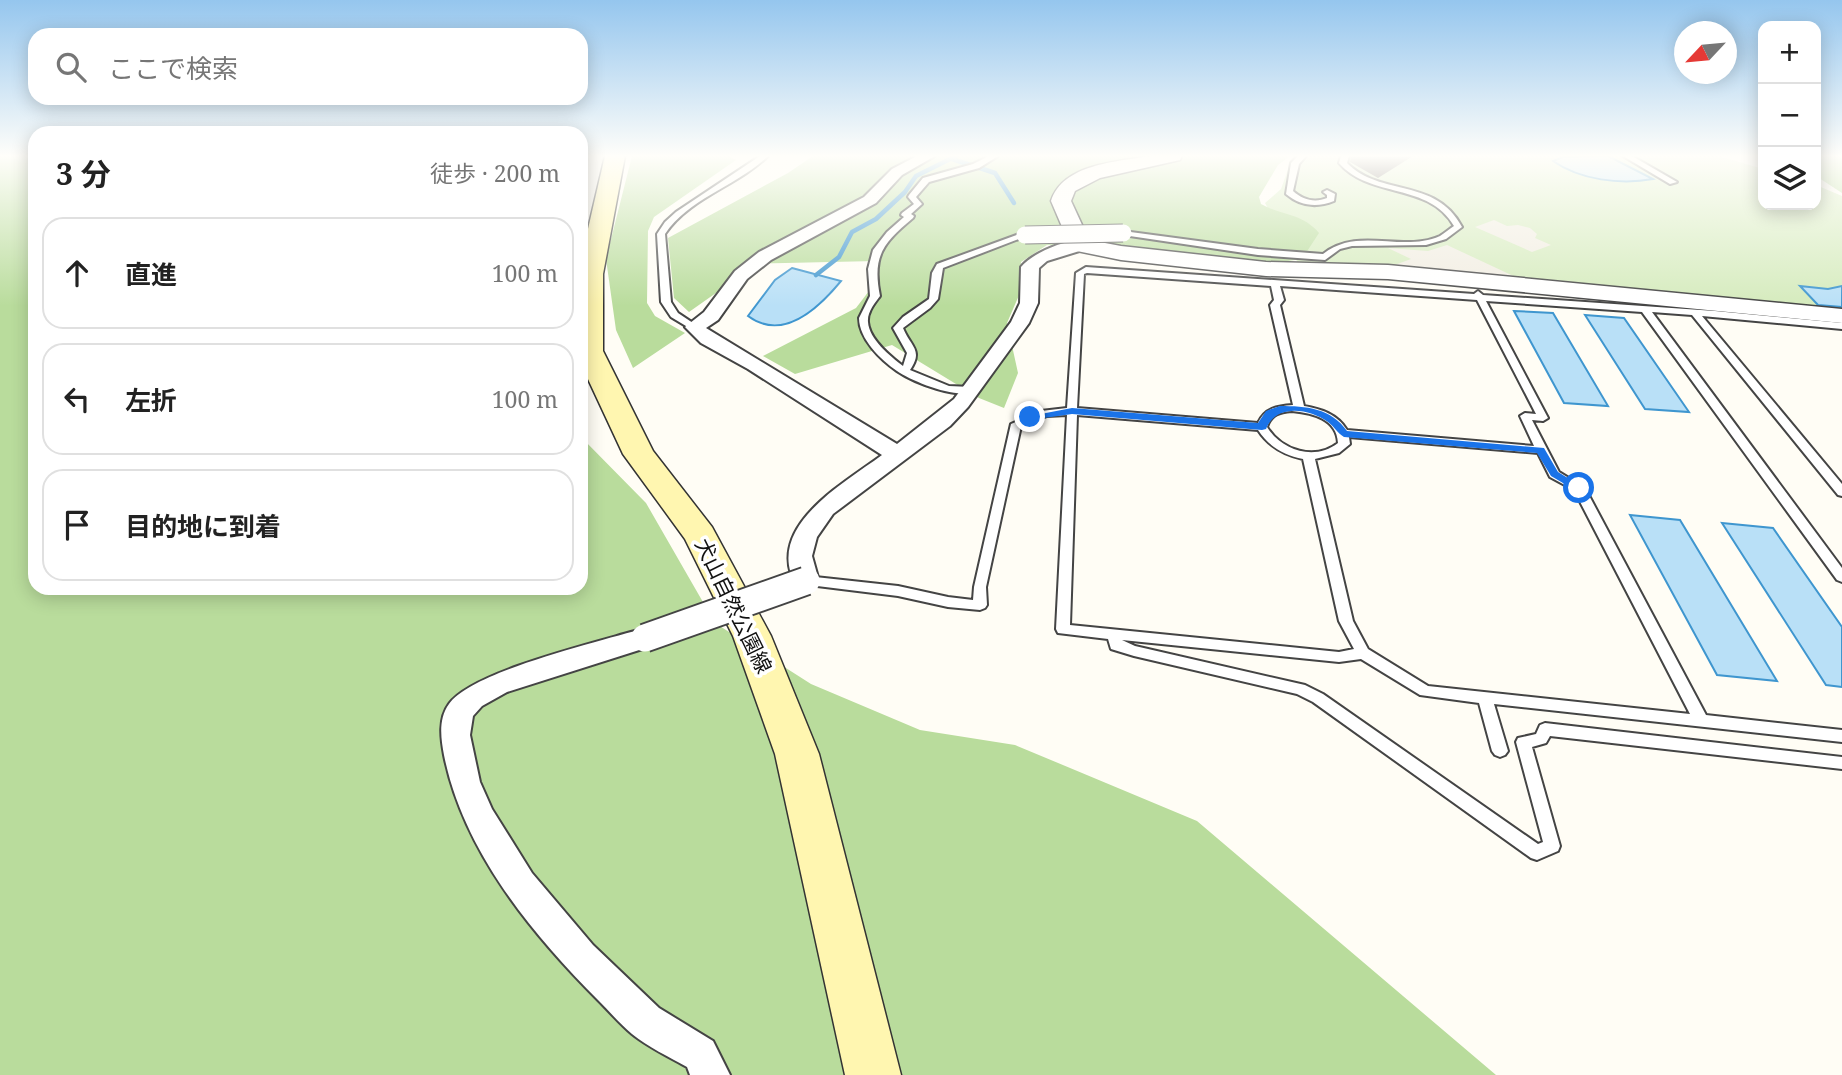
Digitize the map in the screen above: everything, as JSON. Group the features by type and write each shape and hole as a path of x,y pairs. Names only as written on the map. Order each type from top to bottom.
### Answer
{"main road":[{"name":"犬山自然公園線","path":"604,206 590,274 589,351 639,454 700,535 752,636 797,754 873,1075"}],"street":[{"path":"858,206 765,256 741,275 711,316 694,327 708,339 897,454"},
{"path":"1063,206 1080,245"},
{"path":"1025,235 1123,233"},
{"path":"711,1075 700,1054 646,1021 580,957 520,884 479,817 465,782 455,735 458,712 472,698 489,689 806,581 800,556 805,536 825,508 942,421 971,390 1020,323 1029,303 1030,267 1041,257 1080,245 1121,253 1238,266 1388,272 1476,289 1842,316"}],"lane":[{"path":"691,206 672,218 661,234 666,302 674,315 694,327"},
{"path":"915,206 905,215 910,216 879,244 874,254 870,274 875,296 864,314 864,329 879,349 904,371 947,389 971,390"},
{"path":"1123,233 1258,252 1325,257 1336,247 1350,243 1414,245 1448,233 1458,227 1441,206"},
{"path":"904,371 913,358 913,353 898,328 933,298 936,271 940,266 1025,235"},
{"path":"1363,653 1339,657 1063,629 1080,273 1086,270 1275,284 1476,289 1645,309 1842,326"},
{"path":"1275,284 1279,300 1275,305 1299,408"},
{"path":"1476,289 1543,418 1525,416 1541,450 1554,474 1579,488 1701,720"},
{"path":"1645,309 1842,577"},
{"path":"1695,313 1842,492"},
{"path":"1299,408 1336,422 1344,433 1344,444 1329,454 1308,455 1280,447 1271,441 1262,427 1264,419 1270,413 1280,409 1299,408"},
{"path":"806,581 898,591 948,602 980,605 980,587 1016,425 1045,413 1072,411 1262,427"},
{"path":"1344,433 1541,450"},
{"path":"1308,455 1346,621 1363,653 1424,691 1842,736"},
{"path":"1114,634 1116,645 1134,651 1300,689 1318,698 1537,853 1552,846 1523,742 1541,739 1545,729 1842,763"},
{"path":"1485,697 1500,751"}],"green space":[{"path":"0,206 28,206 28,595 588,595 588,444 646,503 715,623 811,684 920,730 1015,745 1197,821 1496,1075 0,1075"},
{"path":"619,206 670,206 654,217 648,231 647,303 655,316 685,333 633,368 616,330 606,259"},
{"path":"727,206 1266,206 1299,218 1319,233 1302,259 1274,263 1109,245 1047,245 1021,262 1020,293 1007,323 1018,373 1004,408 979,398 892,345 795,374 763,356 856,308 869,291 876,261 744,264 723,288 689,312 674,298 668,238"},
{"path":"1267,206 1758,206 1758,210 1821,210 1821,206 1842,206 1842,311 1391,266 1298,263"}],"shaded area":[{"path":"1494,220 1507,226 1530,228 1537,234 1535,238 1551,245 1532,252 1475,227"},
{"path":"1447,245 1522,280 1392,266 1411,259 1388,248 1428,251"}],"water":[{"path":"792,268 841,281 811,311 787,324 761,323 748,316 775,280"},
{"path":"1800,286 1828,289 1842,286 1842,307 1818,305"},
{"path":"1514,311 1553,313 1608,406 1564,403"},
{"path":"1585,315 1624,318 1689,412 1645,409"},
{"path":"1630,515 1680,520 1777,681 1717,675"},
{"path":"1722,523 1773,528 1842,627 1842,687 1826,685"}],"waterway":[{"path":"816,275 839,257 852,232 876,219 890,206"}],"route":[{"path":"1030,417 1072,411 1262,427 1264,419 1270,413 1280,409 1304,409 1336,422 1344,433 1541,450 1554,474 1579,488"}]}
